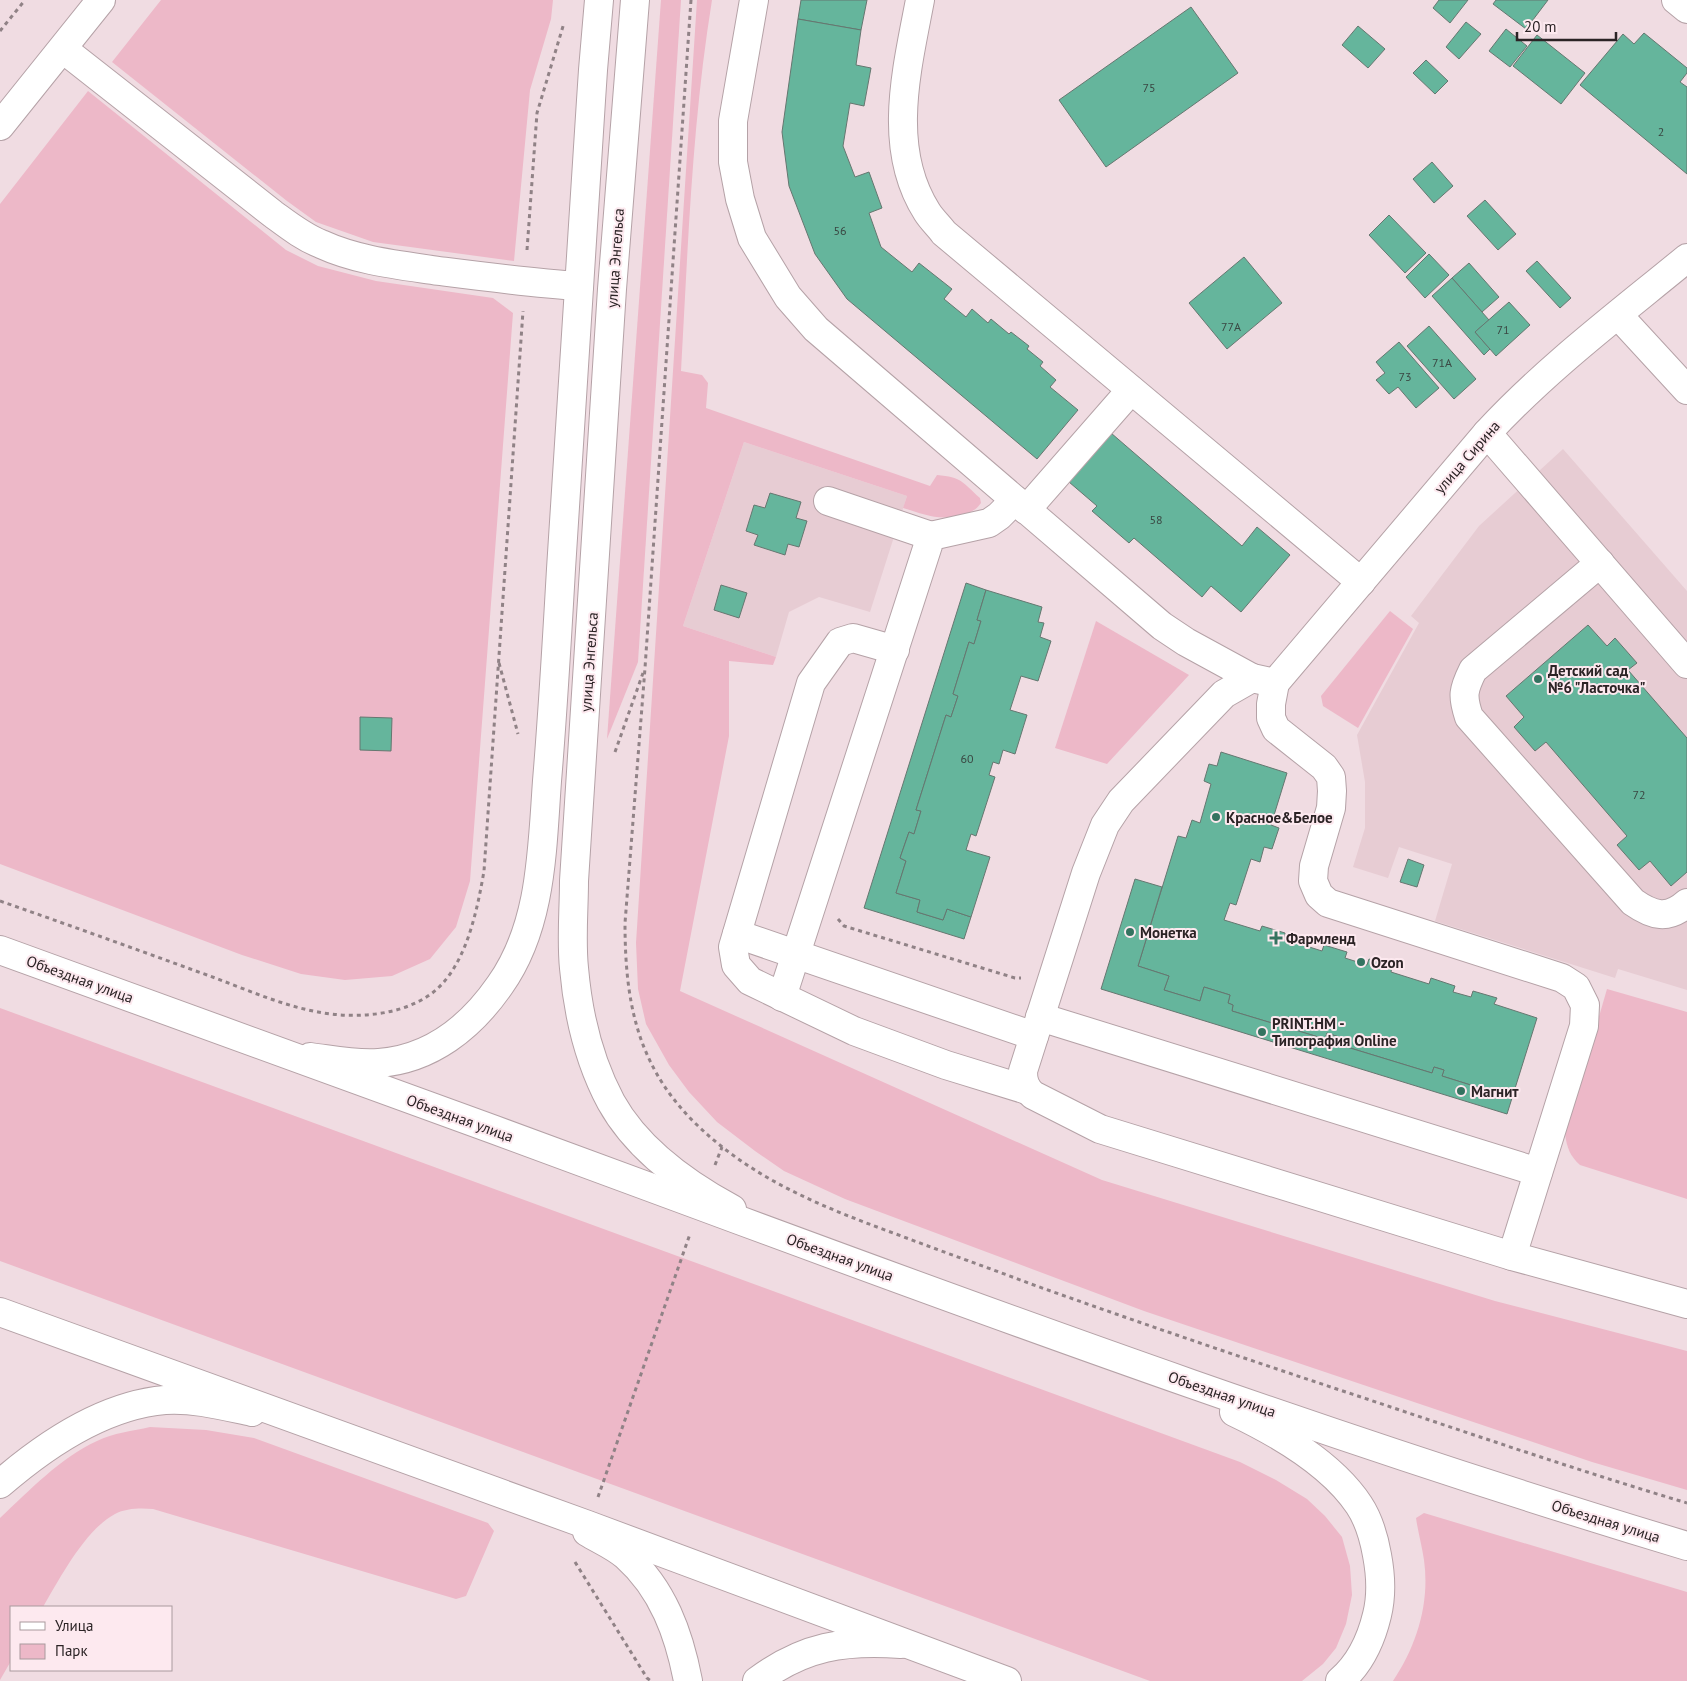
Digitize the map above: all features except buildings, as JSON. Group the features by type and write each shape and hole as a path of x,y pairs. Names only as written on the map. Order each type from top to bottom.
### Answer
{"main road":[{"path":"0,126 102,0"},
{"path":"284,1054 355,1063 377,1063 402,1060 430,1050 447,1040 482,1008 501,984 517,957 530,923 539,880 550,753 599,0"},
{"name":"улица Энгельса","path":"635,0 612,289 574,881 574,966 578,1003 587,1041 599,1076 612,1104 633,1133 702,1200"},
{"path":"754,0 733,121 733,162 740,199 752,238 788,297 816,329 1162,626 1186,642 1264,681"},
{"path":"920,0 908,67 903,129 909,172 924,207 944,233 1361,582"},
{"path":"1676,0 1687,9"},
{"path":"63,49 273,214 295,230 320,244 355,257 394,265 525,282 612,289"},
{"name":"улица Сирина","path":"1264,681 1361,582 1513,405 1687,258"},
{"path":"1618,315 1687,390"},
{"path":"828,501 931,536 989,523 1021,505 1131,390"},
{"path":"1487,433 1687,664"},
{"path":"782,996 931,536"},
{"path":"1600,564 1473,670 1466,685 1464,701 1469,717 1633,902 1646,911 1663,915 1677,912 1687,903"},
{"path":"895,650 853,638 840,642 811,683 734,946 736,965 750,981 873,1038 946,1065 1027,1090 1032,1095 1100,1129 1512,1256 1687,1304"},
{"path":"1027,1090 1023,1071 1086,874 1105,825 1121,801 1224,694 1264,681"},
{"path":"1264,681 1271,718 1276,729 1324,767 1331,777 1331,808 1314,866 1313,881 1319,894 1328,903 1562,978 1576,987 1585,1006 1584,1026 1512,1256"},
{"path":"737,934 796,954 1037,1026 1538,1172"},
{"name":"Объездная улица","path":"0,950 284,1054 702,1200 779,1235 1122,1360 1353,1440 1581,1514 1687,1546"},
{"path":"0,1312 518,1500 587,1528 1007,1681"},
{"path":"1122,1360 1238,1414 1304,1450 1327,1469 1359,1505 1370,1526 1376,1550 1381,1577 1380,1603 1374,1629 1362,1655 1340,1681"},
{"path":"0,1484 58,1441 102,1416 132,1405 166,1400 203,1402 300,1421"},
{"path":"587,1528 626,1556 650,1582 669,1614 682,1650 688,1681"},
{"path":"757,1681 795,1657 814,1650 868,1642 906,1645"}],"path":[{"path":"0,31 25,0"},
{"path":"691,0 645,668 625,923 625,963 629,997 637,1031 650,1063 666,1088 690,1118 722,1147 746,1165 779,1185 852,1218 1135,1322 1591,1474 1687,1503"},
{"path":"0,901 268,997 319,1012 370,1014 398,1010 416,1003 433,992 446,979 456,964 476,912 484,871 537,113 566,15"},
{"path":"837,910 838,919 844,926 1015,978 1022,978 1028,975"},
{"path":"651,1681 647,1678 575,1563 722,1147"}],"shaded area":[{"path":"744,442 907,496 870,612 819,597 789,612 776,657 683,626"},
{"name":"Детский сад №6 \"Ласточка\"","path":"1563,449 1687,591 1687,990 1618,969 1615,978 1435,921 1452,864 1399,847 1388,878 1353,867 1365,828 1365,782 1357,735 1419,623 1411,616 1479,526"}],"green space":[{"path":"161,0 553,0 551,19 530,90 514,261 373,242 316,222 287,201 112,62"},
{"path":"661,0 681,0 638,662 607,739"},
{"path":"697,0 712,0 695,139 681,371 702,375 708,383 706,408 930,486 937,475 952,477 965,484 980,498 981,503 972,511 956,516 941,517 927,515 903,508 907,496 744,442 683,626 776,657 773,665 729,661 729,736 680,991 1102,1180 1495,1301 1687,1351 1687,1490 1592,1462 1144,1311 845,1199 784,1171 755,1151 717,1122 689,1092 669,1065 646,1024 638,989 636,943"},
{"path":"88,91 286,250 318,266 376,281 493,298 513,313 470,881 456,927 430,959 392,976 345,980 301,974 242,955 0,864 0,204"},
{"path":"1390,611 1413,629 1358,728 1323,706 1321,696"},
{"path":"1096,621 1189,675 1107,764 1055,748"},
{"path":"1607,989 1687,1012 1687,1199 1580,1165 1571,1155 1568,1148 1565,1134"},
{"path":"0,1008 1240,1462 1276,1480 1307,1499 1325,1516 1342,1537 1350,1566 1352,1595 1346,1624 1336,1648 1323,1664 1302,1681 1150,1681 0,1261"},
{"path":"150,1427 206,1430 254,1438 488,1523 494,1531 466,1596 456,1599 153,1509 124,1511 104,1521 93,1531 65,1569 44,1606 10,1606 10,1663 0,1680 0,1518 46,1475 70,1456 97,1441 123,1432"},
{"path":"1424,1513 1687,1592 1687,1681 1393,1681 1409,1653 1420,1623 1423,1608 1425,1576 1416,1518"}],"place":[{"name":"Детский сад №6 \"Ласточка\"","path":"1538,679"},
{"name":"Красное&Белое","path":"1216,817"},
{"name":"Монетка","path":"1130,932"},
{"name":"Фармленд","path":"1276,938"},
{"name":"Ozon","path":"1361,962"},
{"name":"PRINT.HM - Типография Online","path":"1262,1032"},
{"name":"Магнит","path":"1461,1091"}]}
